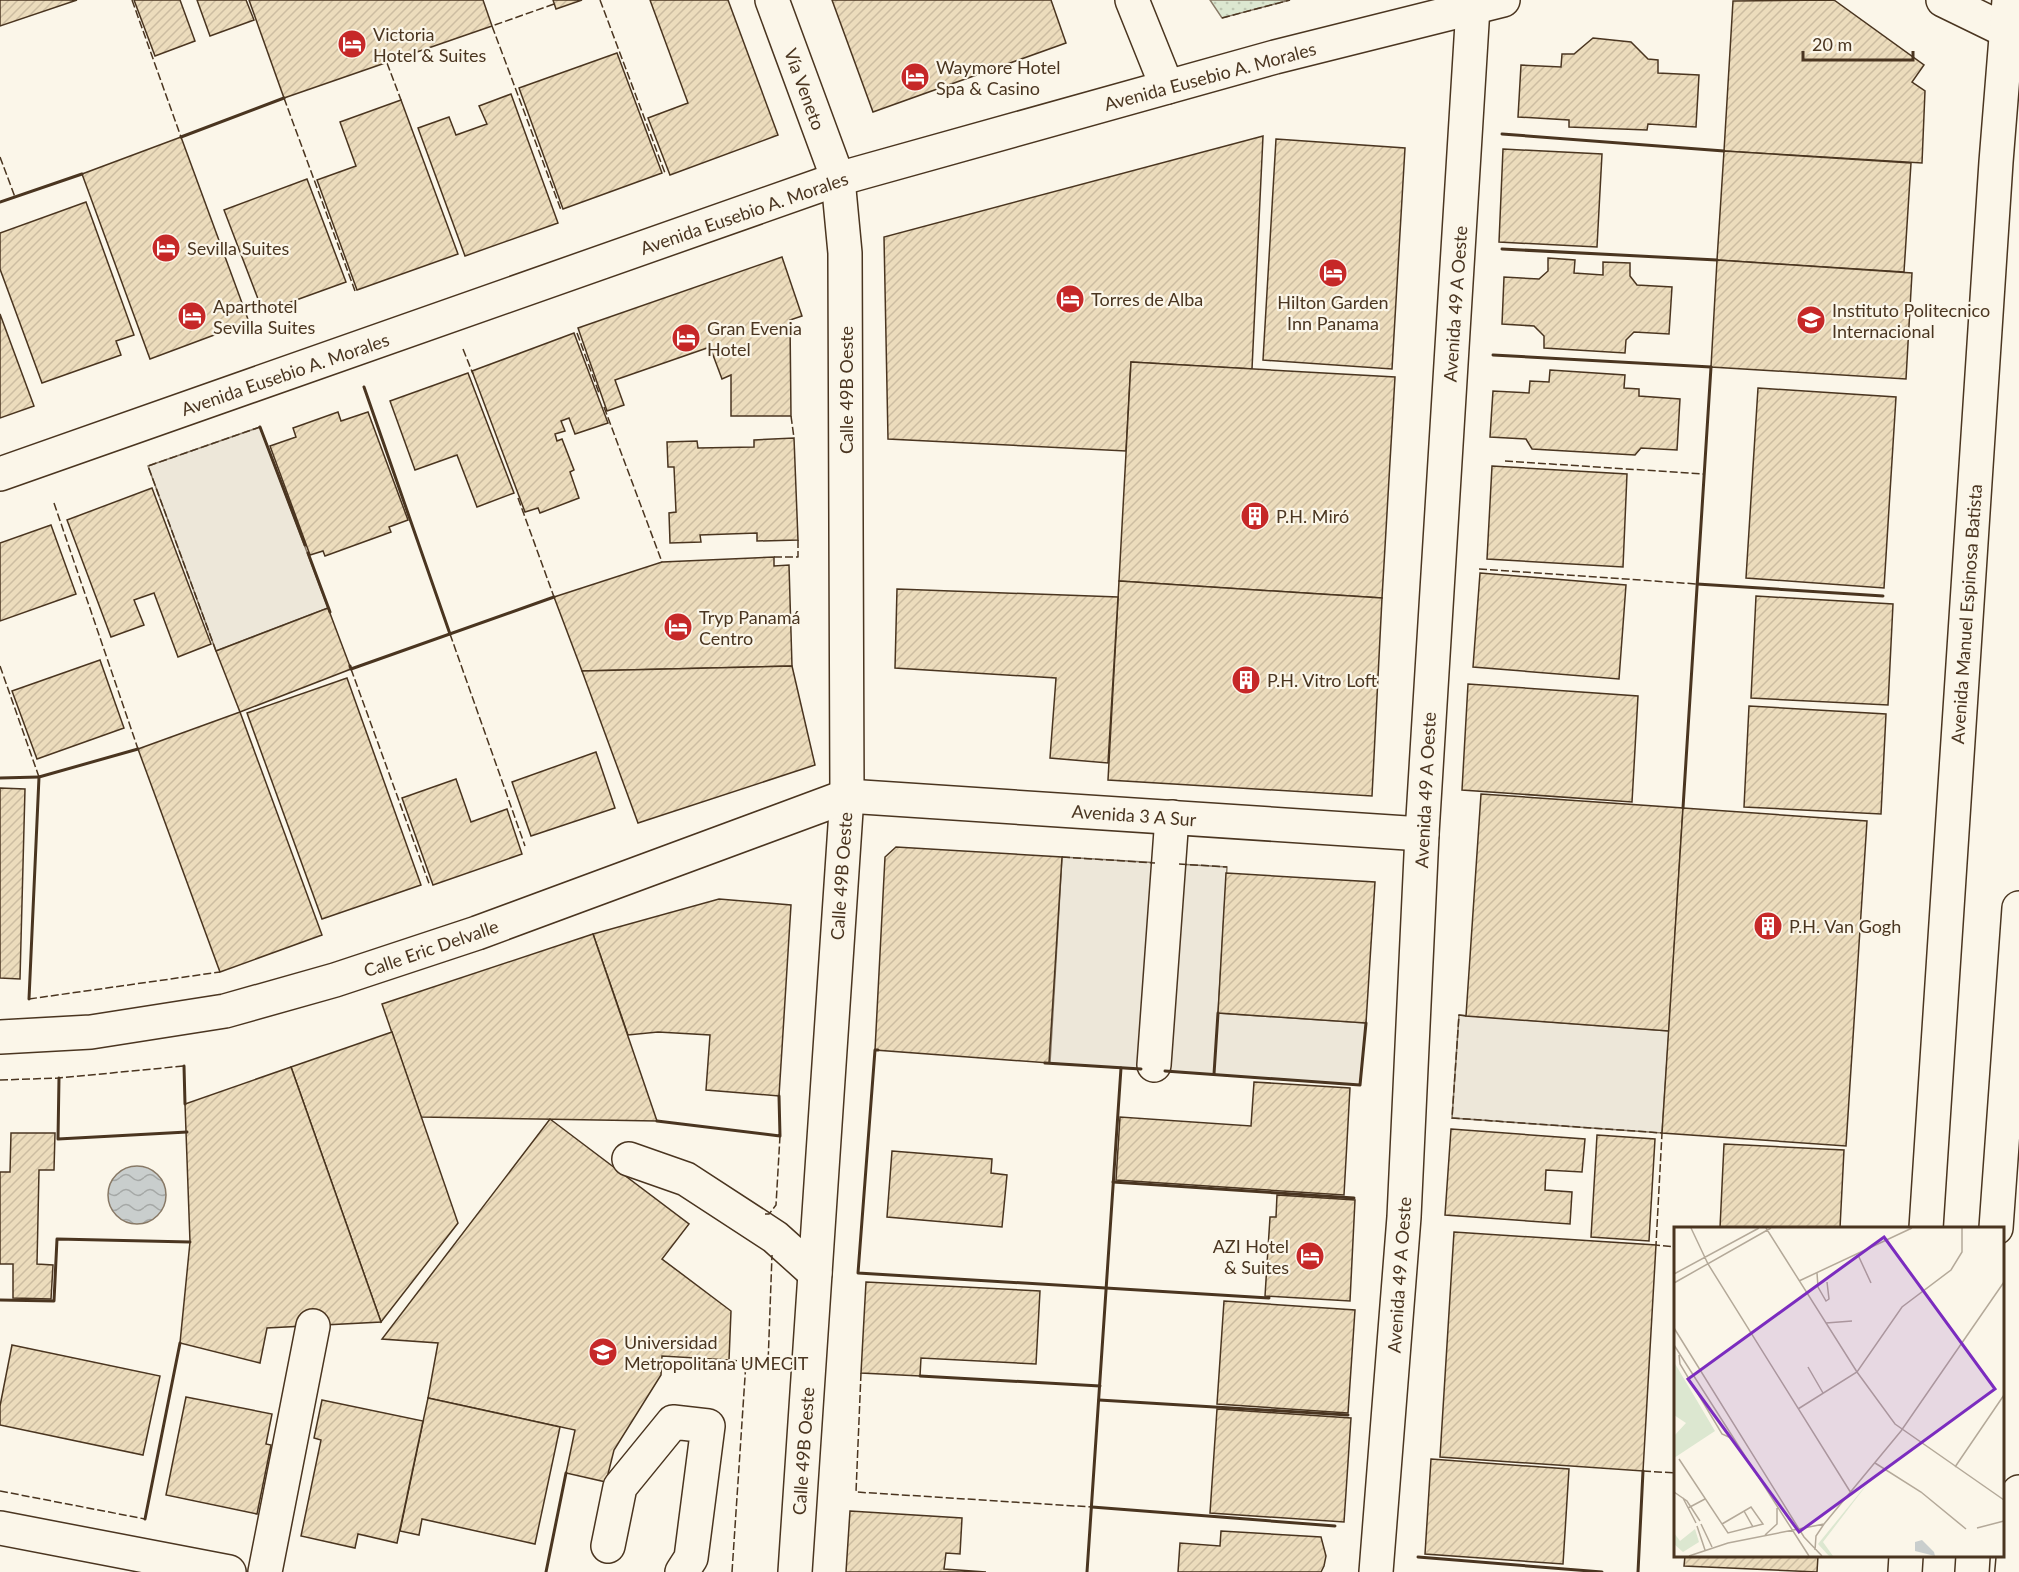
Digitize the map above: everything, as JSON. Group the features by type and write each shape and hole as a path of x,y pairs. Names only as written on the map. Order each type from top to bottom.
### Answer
{"street":[{"name":"Vía Veneto","path":"772,0 838,179"},
{"path":"1132,0 1167,87"},
{"path":"1943,0 2013,35"},
{"name":"Avenida Manuel Espinosa Batista","path":"1926,1227 1996,162 2013,35 2009,0"},
{"name":"Avenida Eusebio A. Morales","path":"0,474 838,179 1167,87 1488,3"},
{"name":"Avenida 49 A Oeste","path":"1376,1572 1404,1217 1422,834 1488,3"},
{"name":"Calle 49B Oeste","path":"795,1572 847,796 845,253 838,179"},
{"name":"Avenida 3 A Sur","path":"847,796 1422,834"},
{"name":"Calle Eric Delvalle","path":"0,1037 91,1032 225,1011 335,980 477,933 847,796"},
{"path":"1154,1065 1172,817"},
{"path":"1995,1227 2018,964 2019,908"},
{"path":"629,1159 686,1179 775,1237 815,1273"},
{"path":"265,1572 313,1326"},
{"path":"608,1546 620,1487 673,1422 708,1426 691,1558 682,1572"},
{"path":"2012,1572 2019,1492"},
{"path":"0,1528 230,1572"},
{"path":"1972,1572 1973,1557"}],"green space":[{"path":"1210,0 1290,0 1222,18"}],"shaded area":[{"path":"260,427 328,608 216,651 148,466"},
{"path":"1062,857 1227,867 1218,1013 1366,1023 1360,1085 1050,1063"},
{"path":"1459,1015 1669,1031 1662,1133 1452,1118"}],"water":[{"path":"137,1166 153,1171 161,1179 166,1195 161,1211 153,1219 137,1224 121,1219 113,1211 108,1195 113,1179 121,1171"}],"building":[{"path":"0,0 77,0 0,26"},
{"path":"134,0 180,0 195,41 155,56"},
{"path":"197,0 246,0 254,20 210,36"},
{"name":"Victoria Hotel & Suites","path":"249,0 483,0 492,26 284,98"},
{"path":"553,0 582,0 556,9"},
{"path":"650,0 728,0 778,135 670,175 648,118 688,103"},
{"name":"Waymore Hotel Spa & Casino","path":"832,0 1051,0 1066,43 873,112"},
{"path":"1834,0 1924,65 1912,82 1925,91 1922,163 1724,151 1733,1"},
{"path":"1593,38 1631,42 1648,59 1658,60 1658,73 1699,75 1696,127 1648,124 1647,130 1569,127 1569,120 1518,117 1521,65 1561,67 1562,54 1574,54"},
{"path":"617,53 662,173 563,209 519,88"},
{"path":"511,94 558,223 465,256 418,128 449,117 456,135 487,124 479,106"},
{"path":"401,100 458,254 357,290 317,180 356,166 340,122"},
{"name":"Torres de Alba","path":"1263,136 1252,369 1131,362 1126,451 888,439 884,237"},
{"name":"Sevilla Suites","path":"181,137 249,322 150,359 82,174"},
{"name":"Hilton Garden Inn Panama","path":"1276,139 1405,148 1392,369 1263,360"},
{"path":"1503,149 1602,154 1597,247 1499,242"},
{"path":"1724,151 1911,163 1904,272 1717,260"},
{"path":"307,179 346,282 263,312 224,210"},
{"path":"86,202 134,335 116,341 121,355 42,383 0,269 0,233"},
{"name":"Gran Evenia Hotel","path":"782,257 802,316 790,320 791,416 731,416 731,375 722,379 710,347 615,380 624,405 607,411 578,328"},
{"path":"1548,258 1575,260 1574,273 1603,275 1603,262 1630,263 1630,276 1637,285 1672,287 1669,334 1634,332 1626,340 1625,353 1544,348 1544,336 1534,326 1502,324 1504,277 1539,279 1548,271"},
{"name":"Instituto Politecnico Internacional","path":"1717,260 1912,273 1906,379 1711,367"},
{"path":"0,314 34,406 0,418"},
{"path":"574,333 608,423 575,434 569,418 561,421 565,431 555,434 557,441 562,439 574,470 570,472 579,498 540,513 538,508 525,512 472,371"},
{"name":"P.H. Miró","path":"1131,362 1395,377 1382,598 1119,581"},
{"path":"1550,370 1625,375 1624,388 1639,389 1639,396 1680,399 1677,450 1641,448 1635,455 1532,449 1526,439 1490,437 1493,391 1529,393 1530,381 1549,382"},
{"path":"468,373 514,493 477,507 457,455 415,470 390,401"},
{"path":"1758,388 1896,397 1884,588 1746,578"},
{"path":"338,412 341,421 368,412 408,520 389,527 391,532 325,556 323,551 310,555 270,446 296,437 293,428"},
{"path":"794,438 798,540 757,541 757,533 700,535 701,542 670,543 669,513 676,512 674,467 668,467 667,442 697,441 698,448 754,447 754,440"},
{"path":"1492,466 1627,474 1623,567 1487,559"},
{"path":"152,488 211,644 178,657 154,593 134,600 144,625 111,637 67,520"},
{"path":"51,525 76,594 0,621 0,543"},
{"name":"Tryp Panamá Centro","path":"774,557 774,566 789,565 792,666 582,671 554,597 662,562"},
{"path":"1480,573 1626,585 1619,679 1473,667"},
{"name":"P.H. Vitro Loft","path":"1119,581 1382,598 1372,796 1108,780"},
{"path":"897,589 1118,597 1108,763 1050,758 1056,678 895,668"},
{"path":"1756,596 1893,604 1888,705 1751,698"},
{"path":"328,608 351,669 240,712 216,651"},
{"path":"100,660 124,728 37,759 12,691"},
{"path":"792,666 815,765 638,823 582,671"},
{"path":"347,678 421,885 322,919 247,713"},
{"path":"1468,684 1638,696 1632,802 1462,790"},
{"path":"1749,706 1886,714 1881,814 1744,807"},
{"path":"240,712 322,935 220,972 138,749"},
{"path":"596,752 615,808 531,836 512,782"},
{"path":"456,779 471,822 507,809 522,854 433,885 402,798"},
{"path":"0,788 25,789 20,979 0,978"},
{"path":"1481,794 1683,808 1669,1031 1466,1016"},
{"name":"P.H. Van Gogh","path":"1683,808 1867,821 1846,1146 1662,1133"},
{"path":"896,847 1062,857 1049,1063 875,1050 885,857"},
{"path":"1226,873 1375,882 1366,1023 1218,1013"},
{"path":"719,899 791,905 779,1096 706,1090 710,1035 658,1032 628,1035 593,934"},
{"path":"593,934 657,1121 421,1117 382,1004"},
{"path":"392,1032 458,1223 381,1322 291,1067"},
{"path":"291,1067 381,1322 267,1328 260,1363 180,1343 190,1242 185,1104"},
{"path":"1254,1082 1350,1088 1344,1195 1116,1180 1120,1117 1251,1126"},
{"path":"550,1119 689,1224 662,1259 731,1311 729,1360 662,1356 661,1375 614,1450 606,1482 566,1473 575,1430 428,1398 438,1343 382,1339"},
{"path":"1451,1129 1585,1139 1582,1172 1546,1170 1545,1190 1572,1192 1570,1224 1445,1215"},
{"path":"11,1133 55,1133 54,1170 39,1170 37,1264 53,1265 51,1299 13,1298 13,1264 0,1264 0,1172 10,1172"},
{"path":"1597,1135 1655,1139 1649,1241 1591,1237"},
{"path":"1724,1144 1844,1150 1840,1227 1720,1227"},
{"path":"892,1151 992,1159 991,1173 1007,1175 1002,1227 887,1217"},
{"name":"AZI Hotel & Suites","path":"1277,1195 1355,1200 1350,1301 1265,1296 1270,1217 1276,1217"},
{"path":"1454,1232 1656,1245 1643,1471 1440,1457"},
{"path":"866,1282 1040,1291 1036,1364 921,1358 920,1376 861,1373"},
{"path":"1224,1301 1355,1310 1348,1413 1217,1404"},
{"path":"12,1345 160,1376 143,1455 0,1425 0,1406"},
{"path":"186,1397 272,1414 266,1444 271,1445 257,1514 166,1495"},
{"path":"428,1398 560,1427 535,1544 422,1519 419,1535 400,1531"},
{"path":"322,1400 423,1421 397,1543 358,1534 355,1548 301,1536 321,1440 314,1438"},
{"path":"1217,1409 1351,1418 1344,1522 1210,1513"},
{"path":"1431,1459 1569,1469 1563,1564 1425,1554"},
{"path":"850,1511 962,1518 960,1554 946,1553 944,1569 986,1572 846,1572"},
{"path":"1221,1531 1321,1537 1326,1556 1324,1566 1321,1572 1178,1572 1180,1543 1220,1546"},
{"path":"1685,1557 1818,1557 1817,1572 1684,1566"}],"fence":[{"path":"132,0 181,137"},
{"path":"600,0 665,173"},
{"path":"1222,18 1290,0"},
{"path":"554,4 492,26 561,210"},
{"path":"387,63 401,100"},
{"path":"284,98 355,291"},
{"path":"0,157 15,197"},
{"path":"577,333 599,393"},
{"path":"463,349 473,374"},
{"path":"604,407 662,562"},
{"path":"791,416 794,438"},
{"path":"216,651 148,466 260,427"},
{"path":"1505,461 1704,474"},
{"path":"518,498 554,597"},
{"path":"54,503 138,749"},
{"path":"774,557 798,557 798,540"},
{"path":"1479,569 1697,584"},
{"path":"450,634 525,846"},
{"path":"0,666 39,777"},
{"path":"351,669 430,886"},
{"path":"1062,857 1155,863"},
{"path":"1179,864 1227,867"},
{"path":"29,999 220,972"},
{"path":"1466,1016 1459,1015 1452,1118 1662,1133 1656,1245 1674,1247"},
{"path":"0,1080 59,1078 184,1066"},
{"path":"765,1214 769,1214 776,1205 780,1136"},
{"path":"729,1360 768,1364 772,1255"},
{"path":"732,1572 746,1362"},
{"path":"861,1373 856,1492 1092,1507"},
{"path":"1643,1471 1674,1473"},
{"path":"0,1491 145,1519"}],"wall":[{"path":"181,137 284,98"},
{"path":"1502,134 1724,151"},
{"path":"0,202 82,174"},
{"path":"1502,249 1717,260"},
{"path":"1493,355 1711,367"},
{"path":"1683,808 1711,367"},
{"path":"364,387 450,634"},
{"path":"260,427 305,545"},
{"path":"308,553 330,612"},
{"path":"1697,584 1883,596"},
{"path":"350,666 351,669 554,597"},
{"path":"29,999 39,777 138,749"},
{"path":"0,778 39,777"},
{"path":"1214,1074 1218,1013"},
{"path":"1165,1071 1360,1085 1366,1023"},
{"path":"878,1050 875,1050 858,1273 1269,1298"},
{"path":"1045,1063 1141,1069"},
{"path":"184,1066 185,1104"},
{"path":"1087,1572 1121,1068"},
{"path":"59,1078 58,1139 187,1132"},
{"path":"657,1121 780,1136 779,1096"},
{"path":"1113,1182 1354,1198"},
{"path":"0,1300 54,1301 57,1239 190,1242"},
{"path":"145,1519 180,1343"},
{"path":"920,1376 1100,1386"},
{"path":"1099,1400 1348,1415"},
{"path":"1638,1572 1643,1471"},
{"path":"546,1572 566,1473"},
{"path":"1092,1507 1335,1526"},
{"path":"1418,1557 1602,1572"}],"place":[{"name":"Victoria Hotel & Suites","path":"352,44"},
{"name":"Waymore Hotel Spa & Casino","path":"915,77"},
{"name":"Sevilla Suites","path":"166,248"},
{"name":"Hilton Garden Inn Panama","path":"1333,273"},
{"name":"Torres de Alba","path":"1070,299"},
{"name":"Aparthotel Sevilla Suites","path":"192,316"},
{"name":"Instituto Politecnico Internacional","path":"1811,320"},
{"name":"Gran Evenia Hotel","path":"686,338"},
{"name":"P.H. Miró","path":"1255,516"},
{"name":"Tryp Panamá Centro","path":"678,627"},
{"name":"P.H. Vitro Loft","path":"1246,680"},
{"name":"P.H. Van Gogh","path":"1768,926"},
{"name":"AZI Hotel & Suites","path":"1310,1256"},
{"name":"Universidad Metropolitana UMECIT","path":"603,1352"}]}
